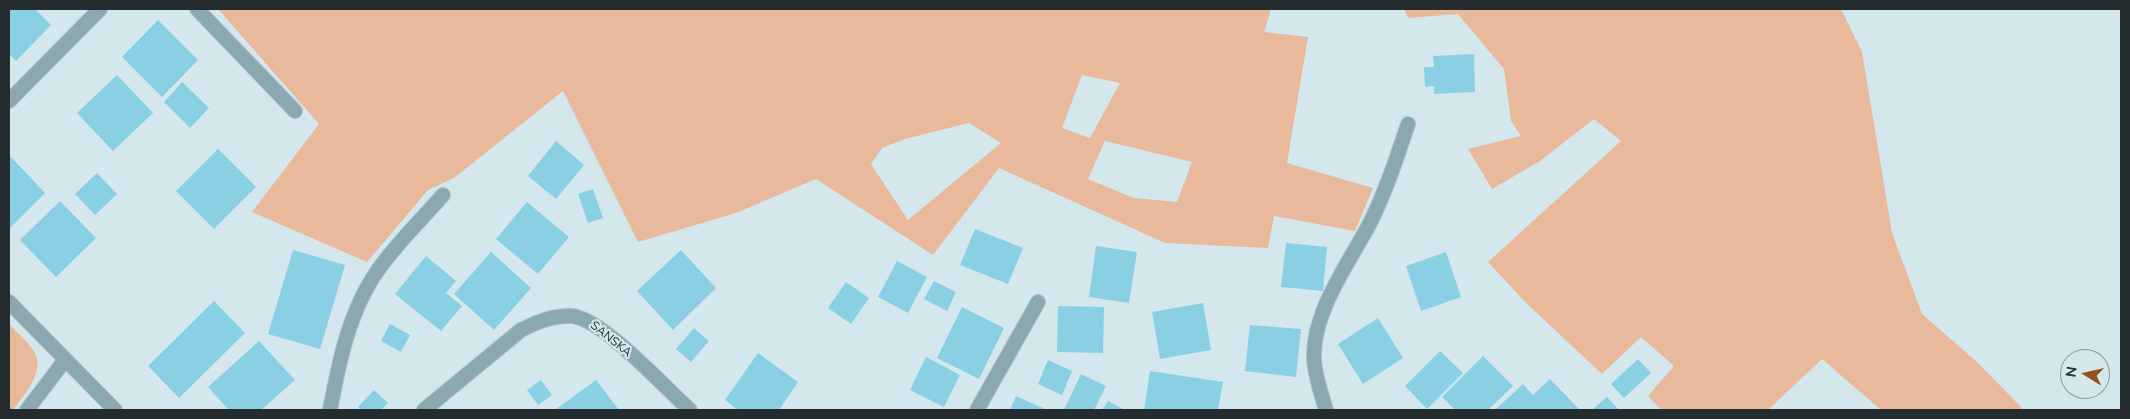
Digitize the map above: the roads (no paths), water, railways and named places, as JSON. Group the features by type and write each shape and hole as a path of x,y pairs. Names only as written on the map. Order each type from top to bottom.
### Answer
{"street":[{"path":"9,101 100,9"},
{"path":"197,9 295,111"},
{"path":"1326,410 1316,376 1314,357 1318,331 1330,295 1370,222 1382,195 1408,124"},
{"path":"330,410 342,351 362,296 378,269 444,195"},
{"path":"9,302 115,410"},
{"path":"977,410 1038,302"},
{"name":"SANSKA","path":"424,410 521,330 538,322 559,316 573,316 588,320 609,335 690,410"},
{"path":"27,410 65,360"}]}
